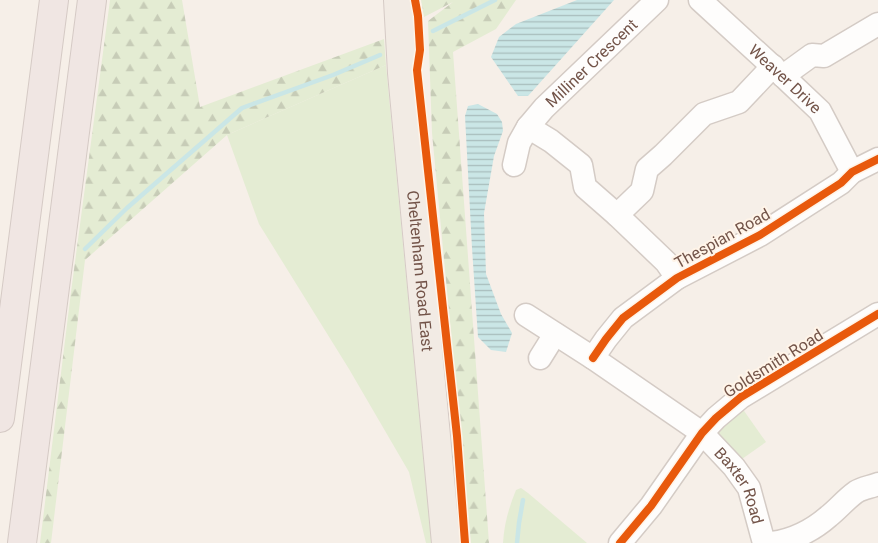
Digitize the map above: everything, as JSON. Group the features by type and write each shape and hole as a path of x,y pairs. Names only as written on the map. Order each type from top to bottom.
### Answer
{"highway":[{"path":"0,418 54,0"},
{"path":"22,543 92,0"}],"main road":[{"name":"Cheltenham Road East","path":"398,0 402,73 446,543"}],"street":[{"name":"Milliner Crescent","path":"514,165 518,143 528,127 544,108 657,0"},
{"name":"Weaver Drive","path":"700,0 820,111 852,172"},
{"path":"617,215 642,192 647,169 704,114 738,102 778,71 812,55 824,56 878,24"},
{"path":"528,127 581,165 585,187 666,262 677,278"},
{"name":"Thespian Road","path":"593,358 623,318 677,278 760,235 842,183 852,172 878,159"},
{"name":"Goldsmith Road","path":"620,543 652,506 702,433 716,418 741,397 878,314"},
{"path":"526,315 593,358 702,433"},
{"path":"540,358 555,334"},
{"name":"Baxter Road","path":"702,433 734,467 749,488 764,543"},
{"path":"772,543 784,541 805,533 829,517 857,491 878,484"}],"green space":[{"path":"110,0 182,0 200,107 384,39 386,65 227,135 85,260 51,543 40,543 71,292"},
{"path":"421,0 516,0 496,29 453,52 489,543 471,543 432,133 428,21 453,2 424,17"},
{"path":"386,65 433,543 426,543 409,472 349,369 259,224 227,135"},
{"path":"742,408 766,442 742,459 715,434"},
{"path":"521,488 587,543 503,543 511,503 516,490"}],"water":[{"path":"577,0 614,0 528,96 518,96 491,57 499,37 516,24"},
{"path":"478,104 497,114 502,122 503,131 494,156 484,213 486,274 501,314 512,333 506,352 491,350 478,337 465,116 468,106"}],"waterway":[{"path":"433,31 495,0"},
{"path":"85,249 127,208 242,108 333,75 380,55"},
{"path":"517,543 523,500"}],"cycle path":[{"path":"415,0 420,50 417,70 457,436 465,543"},
{"path":"593,358 623,318 677,278 760,235 841,183 852,172 878,159"},
{"path":"620,543 651,506 702,433 716,418 741,397 878,314"}]}
